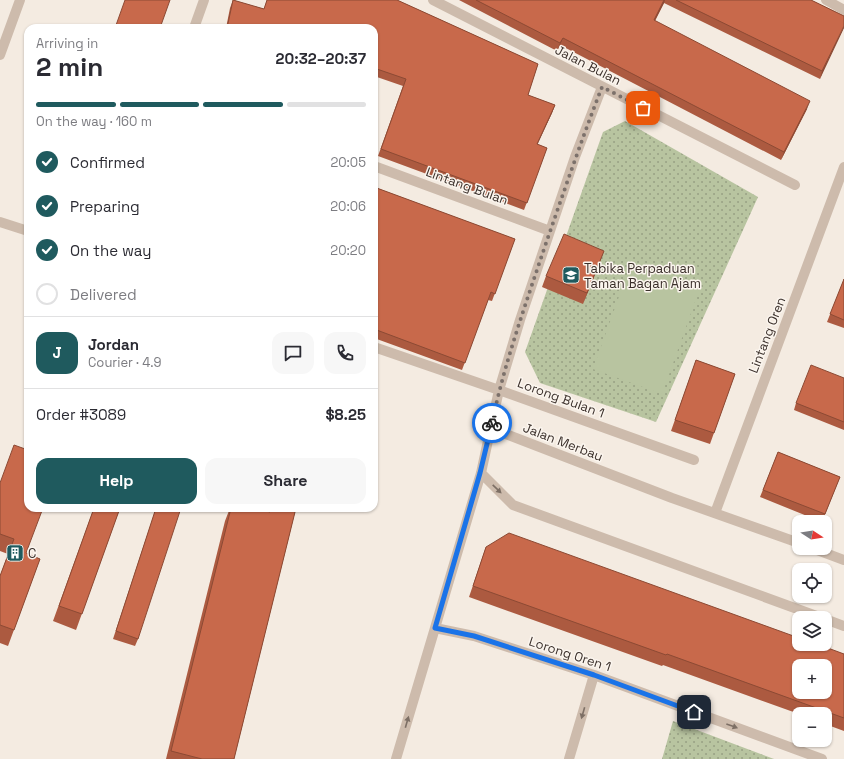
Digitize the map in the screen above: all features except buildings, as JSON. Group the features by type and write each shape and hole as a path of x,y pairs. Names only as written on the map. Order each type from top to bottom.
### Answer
{"street":[{"path":"0,55 20,0"},
{"path":"195,24 204,0"},
{"name":"Jalan Bulan","path":"433,0 795,185"},
{"path":"826,0 844,10"},
{"path":"396,759 480,473 499,390 520,320 575,157 602,87"},
{"name":"Lintang Bulan","path":"378,167 550,231"},
{"name":"Lintang Oren","path":"715,513 844,167"},
{"path":"0,222 24,230"},
{"name":"Lorong Bulan 1","path":"378,348 694,460"},
{"name":"Jalan Merbau","path":"490,428 672,498 792,540"},
{"path":"480,473 513,505 805,611"},
{"path":"831,555 844,560"},
{"path":"832,621 844,626"},
{"name":"Lorong Oren 1","path":"435,628 474,636 594,675 822,759"},
{"path":"569,759 594,675"}],"green space":[{"path":"625,121 758,197 656,422 540,383 525,352 603,132"},
{"path":"631,263 700,288 662,394 593,369"},
{"path":"673,721 774,759 662,759"}],"way so far":[{"path":"492,423 499,390 520,320 575,157 602,87 643,108"}],"place":[{"name":"Tabika Perpaduan Taman Bagan Ajam","path":"571,275"},
{"name":"C","path":"15,553"}],"route":[{"path":"492,423 480,473 435,628 474,636 594,675 694,712"}]}
